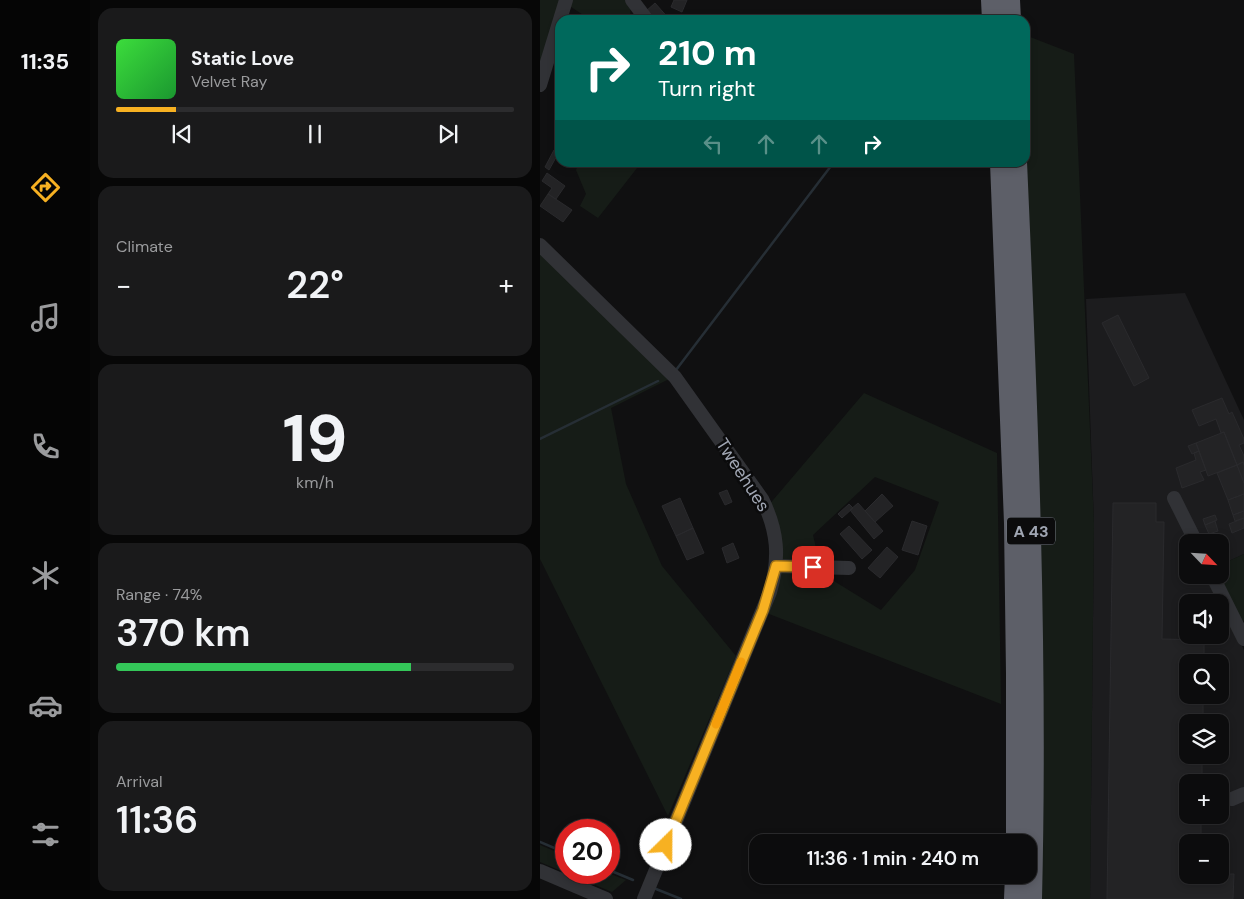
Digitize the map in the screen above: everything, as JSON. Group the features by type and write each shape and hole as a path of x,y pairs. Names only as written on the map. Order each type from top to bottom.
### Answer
{"highway":[{"path":"992,0 992,15"},
{"path":"1010,0 1011,15"},
{"name":"A 43","path":"1000,167 1014,523 1016,834"},
{"name":"A 43","path":"1017,167 1034,646 1032,899"},
{"path":"1014,899 1015,884"}],"street":[{"path":"561,15 566,0"},
{"path":"632,0 643,15"},
{"path":"540,85 555,36"},
{"name":"Tweehues","path":"540,245 675,377 762,499 774,535 776,566 763,610 644,899"},
{"path":"1174,498 1192,534"},
{"path":"776,566 849,568"},
{"path":"1217,584 1244,637"},
{"path":"540,871 606,899"}],"shaded area":[{"path":"540,0 562,0 557,15 555,15 555,22 540,69"},
{"path":"570,0 631,0 630,15 583,15 568,5"},
{"path":"1030,37 1074,54 1094,524 1090,899 1040,899 1031,258 1026,167 1030,167"},
{"path":"577,167 638,167 598,218 580,206 586,194 576,170"},
{"path":"540,246 669,379 611,408 626,484 662,566 736,656 668,816 540,559"},
{"path":"1185,293 1244,420 1244,554 1229,561 1229,534 1179,534 1179,584 1211,584 1216,594 1179,594 1179,644 1229,644 1229,620 1244,650 1244,899 1090,899 1094,524 1086,299"},
{"path":"864,393 997,453 1001,704 764,612 780,570 816,570 881,610 915,570 939,502 875,477 813,535 819,561 780,559 768,506"},
{"path":"1244,554 1244,621 1241,620 1223,584 1229,584 1229,561"},
{"path":"540,845 555,851 555,868 540,862"},
{"path":"620,878 626,880 612,892 593,884 620,884"}],"building":[{"path":"674,0 687,0 682,12 671,7"},
{"path":"655,3 666,15 648,15 645,12"},
{"path":"555,150 555,159 549,170 545,167"},
{"path":"547,173 565,186 556,199 548,194 552,188 542,181"},
{"path":"548,194 572,210 563,222 540,206"},
{"path":"1118,315 1149,378 1134,386 1102,323"},
{"path":"1222,398 1229,414 1232,412 1244,439 1244,443 1239,445 1244,456 1244,465 1243,462 1237,465 1224,432 1221,433 1216,419 1199,426 1192,410"},
{"path":"1224,432 1237,465 1208,476 1196,443"},
{"path":"1196,443 1199,451 1192,454 1188,446"},
{"path":"1199,451 1206,470 1200,472 1204,480 1182,488 1176,468 1196,460 1194,453"},
{"path":"1243,462 1244,465 1244,483 1237,465"},
{"path":"1237,465 1244,483 1244,494 1228,500 1217,473"},
{"path":"727,490 732,502 725,505 719,493"},
{"path":"882,494 893,506 875,522 865,511"},
{"path":"1244,494 1244,511 1233,515 1228,500"},
{"path":"680,498 693,528 676,536 662,506"},
{"path":"858,503 883,531 874,539 850,510"},
{"path":"1113,503 1156,503 1156,522 1164,522 1162,639 1179,639 1179,644 1204,644 1204,654 1179,654 1179,704 1203,704 1203,714 1179,714 1179,764 1202,764 1202,774 1179,774 1179,824 1201,824 1201,834 1179,834 1179,884 1229,884 1229,874 1234,874 1233,899 1107,899"},
{"path":"849,504 853,508 842,518 838,514"},
{"path":"1244,511 1244,518 1235,521 1233,515"},
{"path":"1215,515 1217,520 1205,525 1203,519"},
{"path":"1244,518 1244,528 1232,533 1229,524"},
{"path":"912,521 927,526 918,555 902,550"},
{"path":"1215,521 1218,531 1209,534 1205,525"},
{"path":"849,526 872,550 862,559 840,534"},
{"path":"693,528 704,553 687,560 676,536"},
{"path":"733,543 739,558 727,563 722,548"},
{"path":"887,547 898,557 880,578 868,568"}],"waterway":[{"path":"676,370 830,167"},
{"path":"540,439 658,381"},
{"path":"540,842 555,848"},
{"path":"620,875 633,880"},
{"path":"656,889 681,899"}],"slow traffic":[{"path":"716,724 741,662"}],"route":[{"path":"666,845 763,610 770,592 776,566 813,567"}]}
